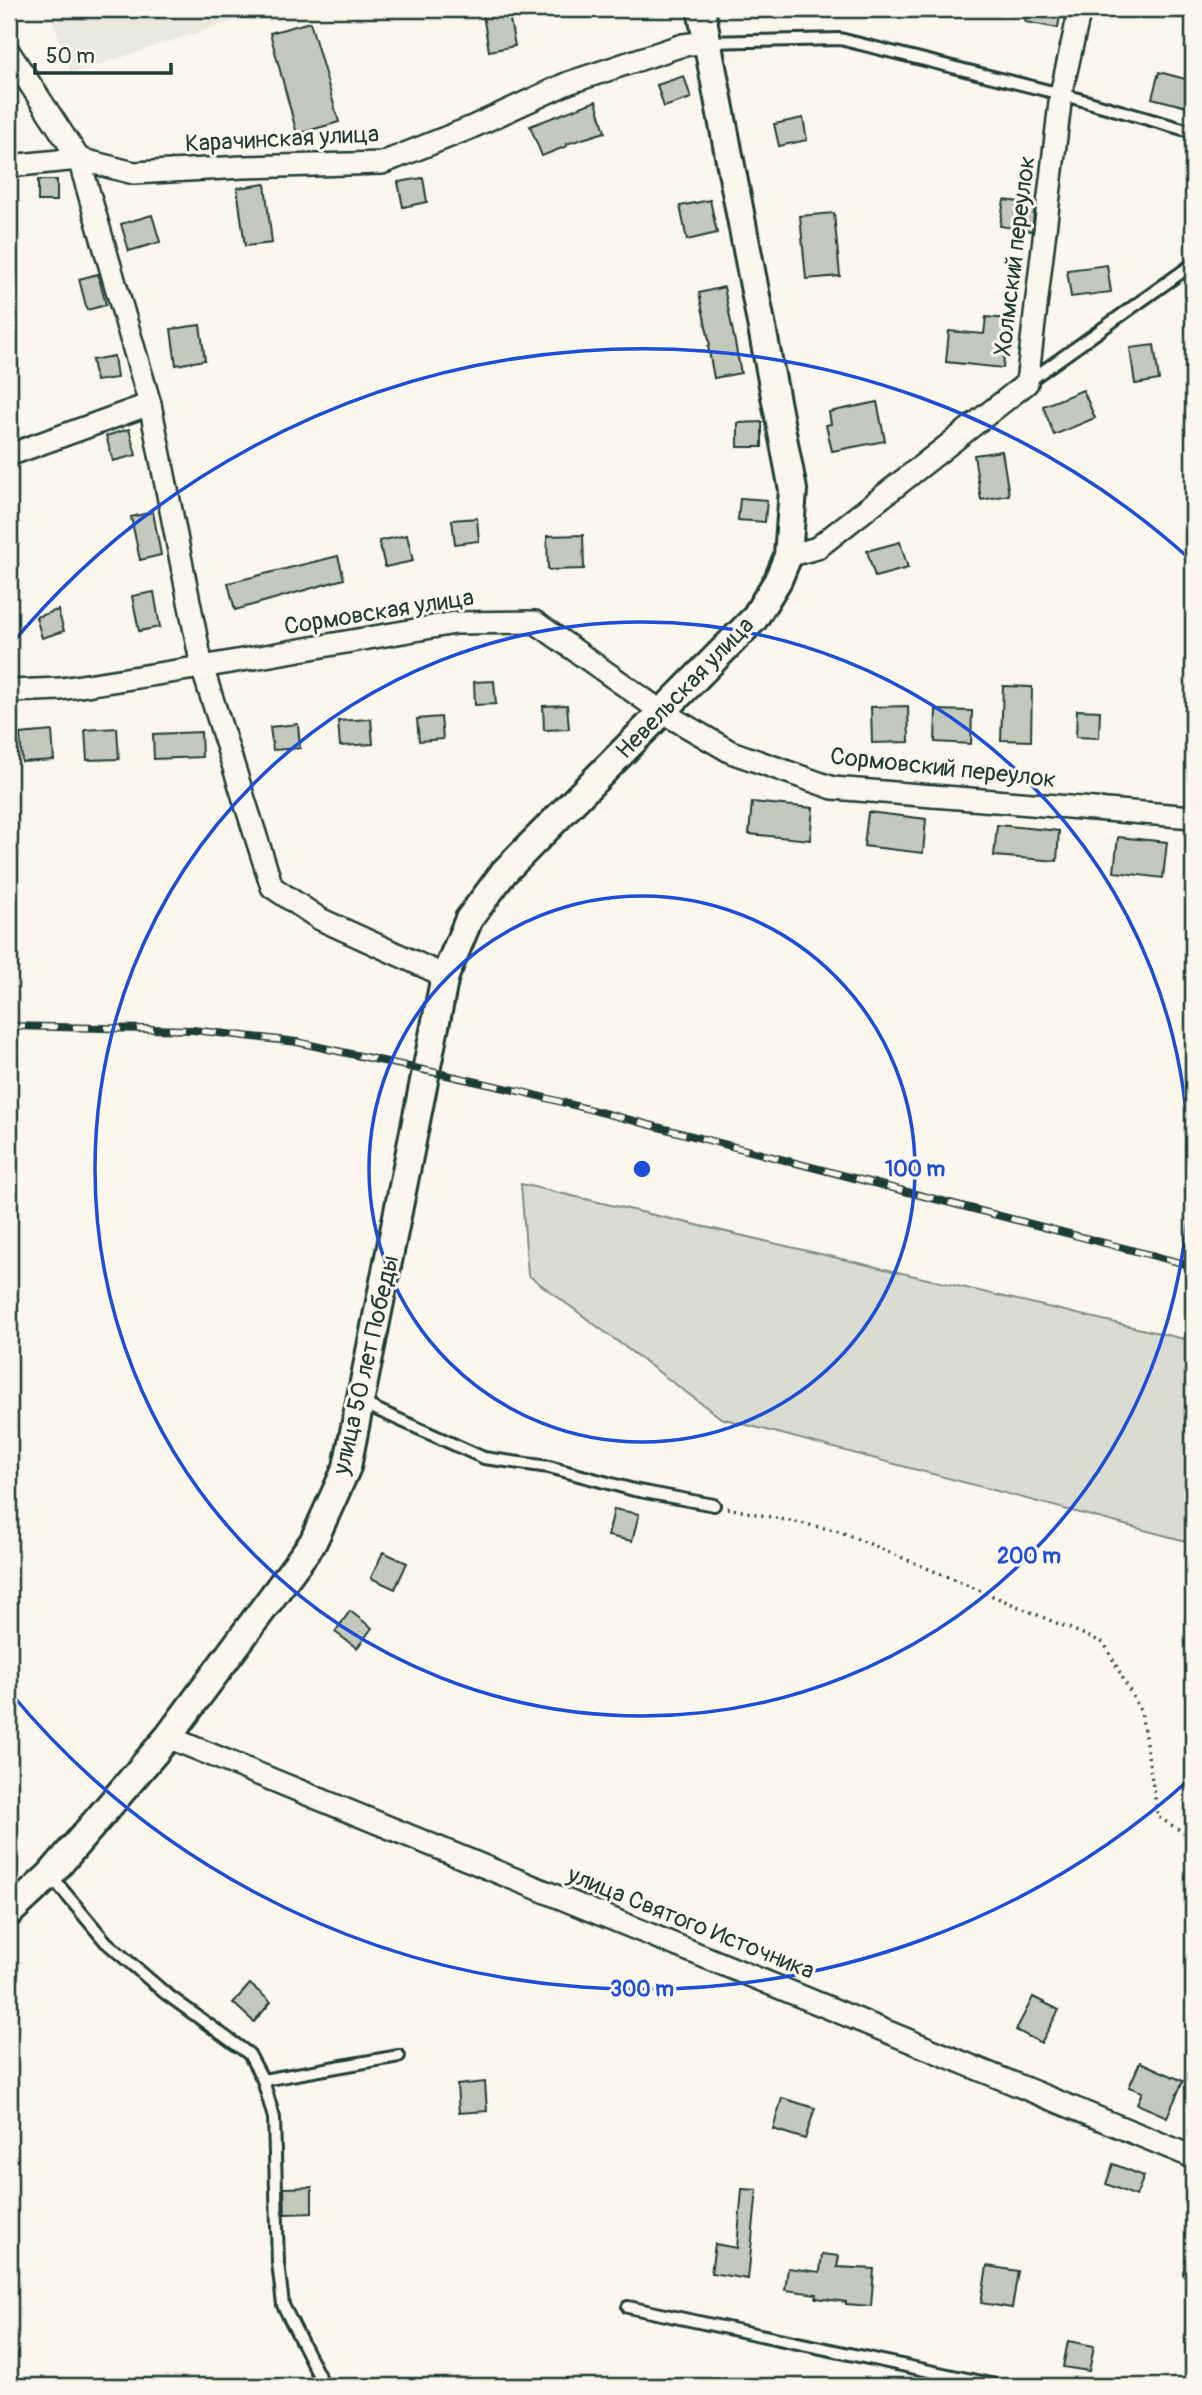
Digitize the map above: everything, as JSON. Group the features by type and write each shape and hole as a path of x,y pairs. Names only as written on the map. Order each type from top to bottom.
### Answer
{"street":[{"name":"Невельская улица","path":"427,1070 445,976 469,919 504,872 754,619 778,580 788,556 793,490 701,9"},
{"name":"Холмский переулок","path":"788,556 817,548 1027,383 1061,94 1080,9"},
{"name":"Карачинская улица","path":"9,166 79,159 134,173 382,163 470,128 568,83 682,45 707,42"},
{"path":"9,52 79,159 150,404 202,667 272,887 320,919 445,976"},
{"path":"9,455 150,404"},
{"name":"Сормовская улица","path":"9,691 61,689 455,623 535,622 662,712"},
{"name":"Сормовский переулок","path":"662,712 731,752 832,788 1193,817"},
{"name":"улица 50 лет Победы","path":"9,1913 50,1875 168,1737 313,1542 348,1467 427,1070"},
{"name":"улица Святого Источника","path":"168,1737 1193,2157"}],"lane":[{"path":"707,42 840,39 1061,94 1193,132"},
{"path":"1027,383 1193,264"},
{"path":"362,1403 484,1458 549,1467 634,1490 714,1505"},
{"path":"50,1875 106,1942 165,1993 249,2054 263,2080 274,2118 278,2263 283,2305 324,2386"},
{"path":"263,2080 399,2056"},
{"path":"1190,2273 1193,2260"},
{"path":"628,2307 1000,2386"}],"path":[{"path":"714,1505 839,1531 1104,1643 1141,1712 1158,1817 1193,1838"}],"shaded area":[{"path":"49,9 252,9 253,14 71,74"},
{"path":"521,1184 1193,1341 1193,1543 721,1418 528,1275"}],"building":[{"path":"482,9 508,9 515,46 489,51"},
{"path":"1027,9 1061,9 1058,28 1025,22"},
{"path":"310,22 339,122 297,134 270,33"},
{"path":"1159,72 1193,81 1187,107 1152,98"},
{"path":"684,76 691,98 664,107 657,85"},
{"path":"596,101 605,132 566,144 567,146 542,156 530,126"},
{"path":"803,118 807,140 779,146 774,124"},
{"path":"423,178 427,202 403,207 398,182"},
{"path":"38,180 57,180 57,201 38,201"},
{"path":"265,184 272,243 245,246 237,188"},
{"path":"710,200 717,233 687,240 680,206"},
{"path":"1004,200 1035,204 1032,231 1000,226"},
{"path":"834,213 840,276 806,279 800,216"},
{"path":"152,215 160,242 129,251 121,224"},
{"path":"1107,265 1111,292 1071,297 1067,270"},
{"path":"98,274 106,305 87,310 79,279"},
{"path":"724,287 741,373 714,378 699,293"},
{"path":"986,317 1008,319 1003,368 946,362 949,331 984,334"},
{"path":"200,325 205,360 176,365 171,329"},
{"path":"1154,345 1159,380 1135,384 1130,348"},
{"path":"114,356 117,378 96,381 92,360"},
{"path":"1083,390 1095,418 1054,435 1043,406"},
{"path":"877,402 885,441 832,451 826,425 831,424 829,412"},
{"path":"762,422 762,447 738,447 738,423"},
{"path":"129,429 136,455 113,461 106,436"},
{"path":"1002,451 1009,495 981,500 974,455"},
{"path":"740,498 767,500 765,522 738,520"},
{"path":"153,512 161,555 140,560 131,517"},
{"path":"477,518 479,541 455,544 452,520"},
{"path":"407,535 413,561 385,567 379,541"},
{"path":"583,535 584,569 548,570 547,536"},
{"path":"900,542 908,568 875,577 867,551"},
{"path":"338,556 344,579 235,610 228,583"},
{"path":"154,592 160,627 139,631 132,596"},
{"path":"58,610 64,631 42,638 36,617"},
{"path":"494,681 496,704 475,705 474,682"},
{"path":"1003,686 1032,687 1031,741 1001,740"},
{"path":"567,705 569,729 544,730 543,706"},
{"path":"908,706 909,742 872,743 871,707"},
{"path":"936,710 972,711 971,744 935,742"},
{"path":"1077,710 1100,711 1099,738 1076,737"},
{"path":"441,717 443,739 419,741 417,719"},
{"path":"371,719 373,744 340,746 338,721"},
{"path":"298,724 300,748 273,750 270,727"},
{"path":"117,728 119,759 87,760 85,730"},
{"path":"52,731 54,760 22,762 20,734"},
{"path":"201,732 202,757 154,759 153,734"},
{"path":"752,802 813,808 810,840 749,834"},
{"path":"868,812 926,819 923,853 864,846"},
{"path":"997,825 1059,831 1057,861 994,856"},
{"path":"1118,837 1167,842 1163,878 1114,872"},
{"path":"614,1509 639,1514 632,1541 608,1536"},
{"path":"383,1552 407,1563 395,1589 371,1578"},
{"path":"350,1611 372,1628 357,1648 335,1632"},
{"path":"250,1984 271,2002 254,2022 233,2003"},
{"path":"1033,1997 1059,2010 1041,2043 1016,2030"},
{"path":"1140,2062 1183,2081 1167,2117 1137,2104 1142,2092 1129,2087"},
{"path":"485,2082 487,2111 459,2113 457,2085"},
{"path":"782,2098 815,2108 805,2139 773,2129"},
{"path":"1113,2164 1144,2176 1136,2196 1106,2184"},
{"path":"312,2187 312,2213 285,2214 284,2188"},
{"path":"742,2189 757,2190 748,2279 711,2273 715,2244 737,2248"},
{"path":"822,2254 839,2256 837,2267 874,2269 871,2306 846,2304 816,2298 817,2294 785,2290 788,2268 820,2272"},
{"path":"987,2266 1018,2271 1012,2308 981,2303"},
{"path":"1068,2341 1094,2346 1089,2371 1063,2367"}],"railway":[{"path":"9,1026 193,1030 297,1042 519,1091 1193,1266"}]}
